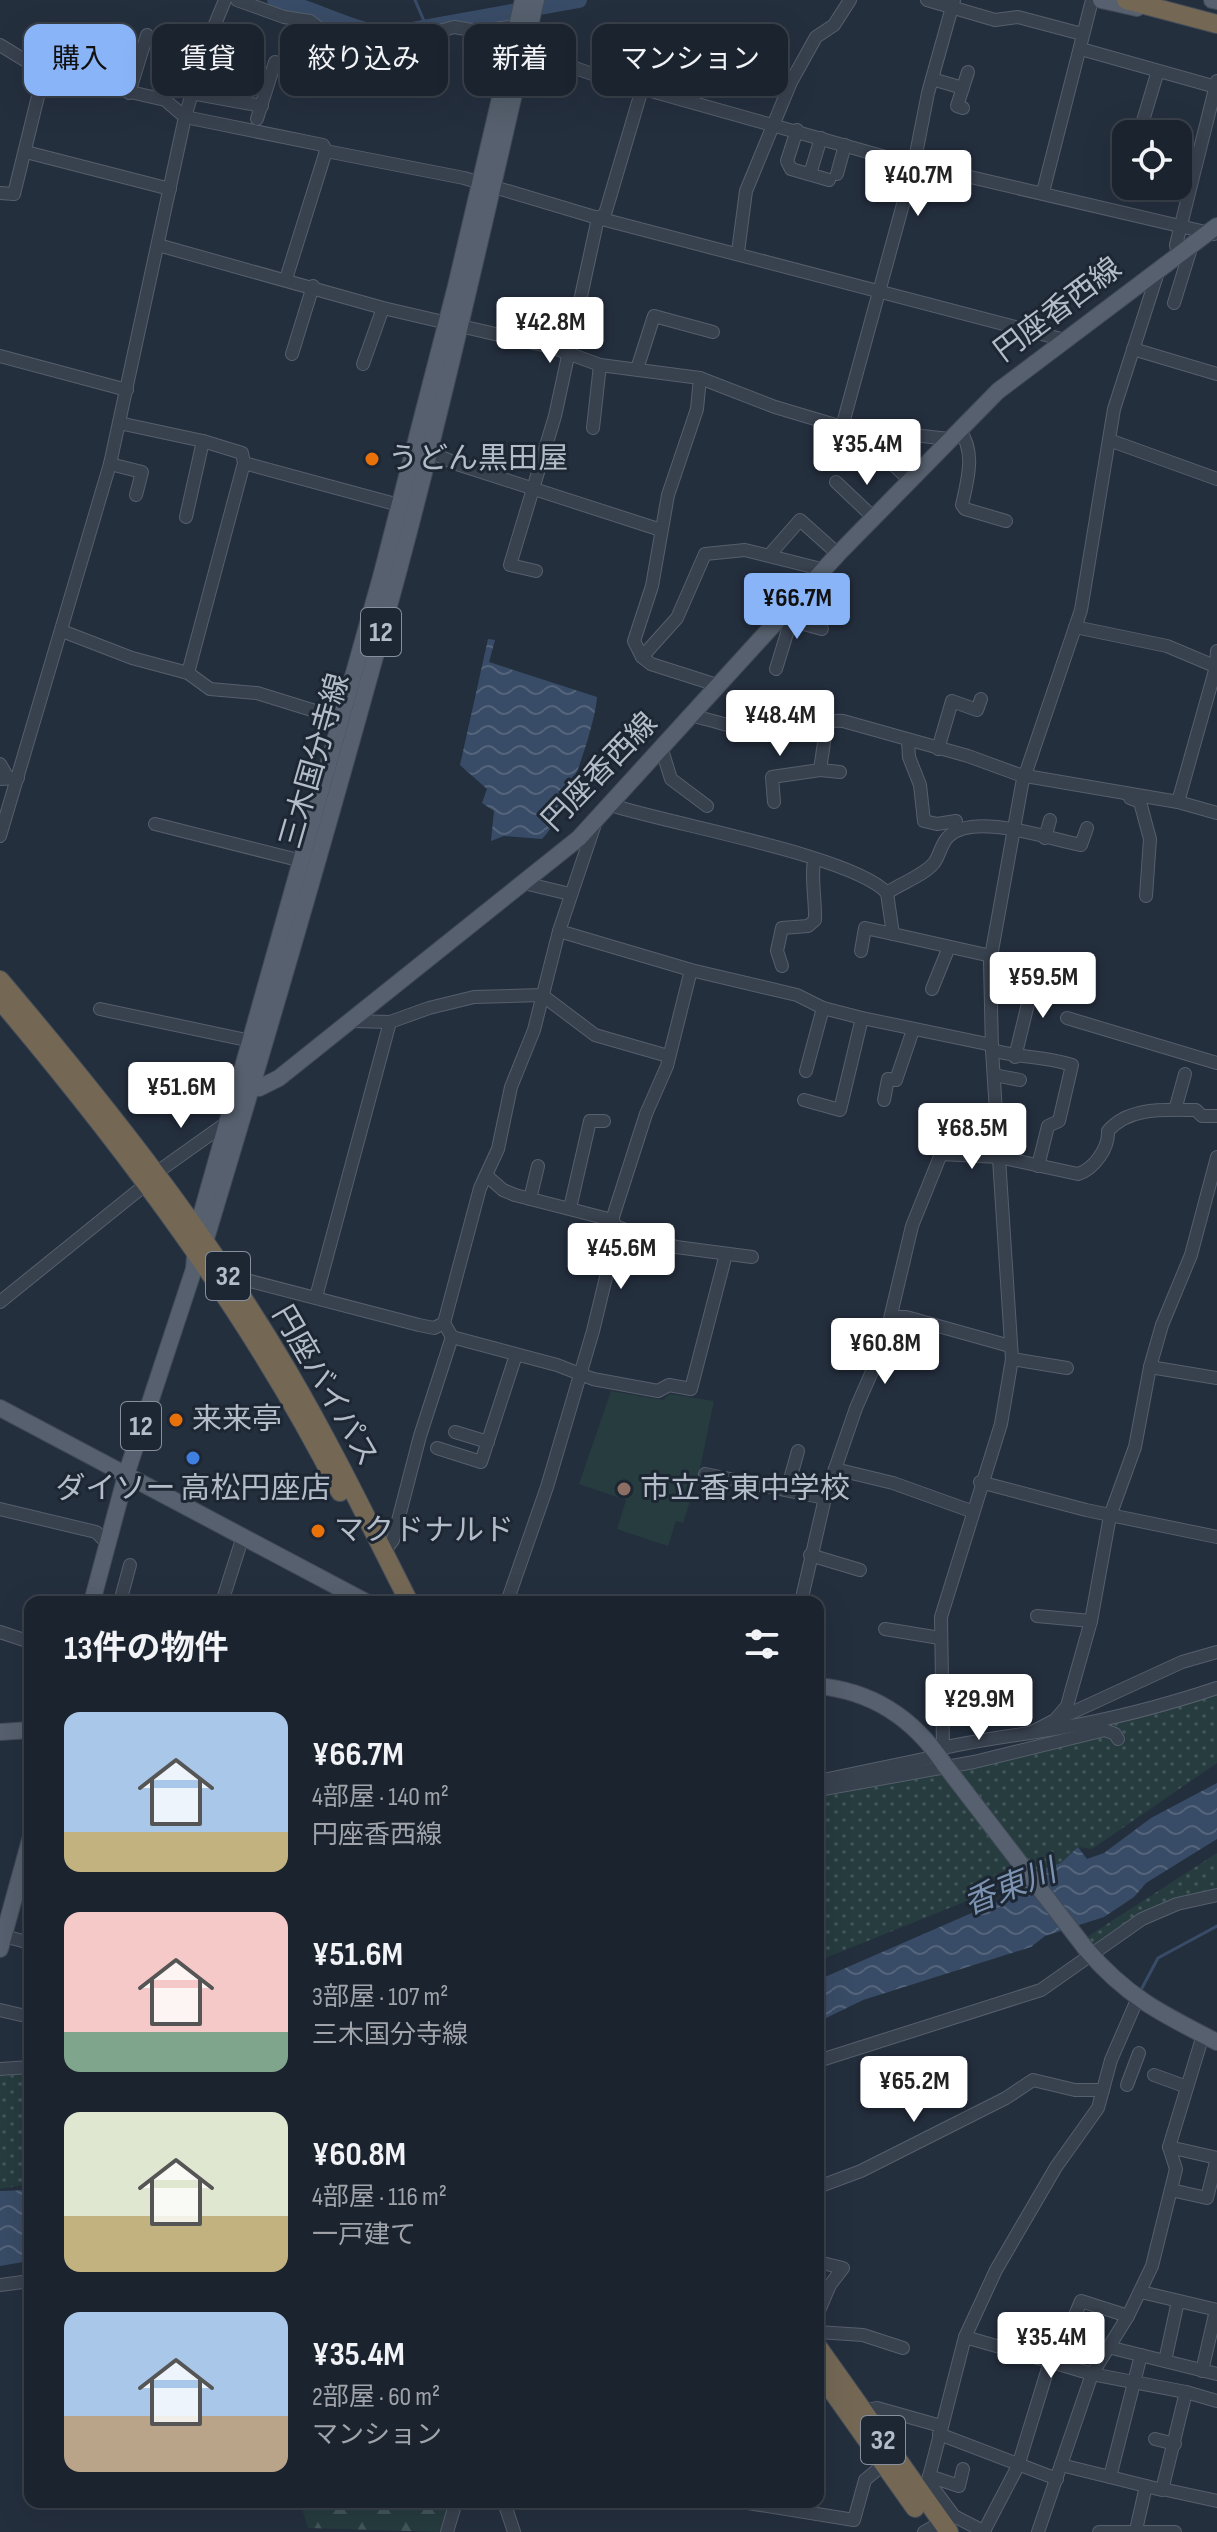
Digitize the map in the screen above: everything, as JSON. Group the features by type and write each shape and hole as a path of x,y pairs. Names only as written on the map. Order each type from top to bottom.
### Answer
{"highway":[{"path":"1126,0 1217,25"},
{"path":"1167,0 1217,13"},
{"name":"円座バイパス","path":"0,980 235,1286 288,1371 406,1596"},
{"name":"円座バイパス","path":"0,1000 151,1179"},
{"name":"円座バイパス","path":"200,1241 331,1475 392,1596"},
{"name":"32","path":"824,2356 939,2527"},
{"name":"32","path":"824,2379 884,2464 939,2527"}],"main road":[{"path":"1101,0 1217,25"},
{"name":"三木国分寺線","path":"94,1596 126,1475 200,1241 391,598 428,451 453,326 525,17"},
{"name":"円座香西線","path":"245,1087 279,1078 524,883 596,820 786,619 838,554 998,391 1214,231"},
{"name":"三木国分寺線","path":"200,1241 229,1121 245,1087 251,1041 399,505 453,326"},
{"path":"0,1408 355,1596"},
{"path":"824,1687 840,1688 874,1699 908,1721 942,1756 1088,1952 1114,1982 1137,2000 1210,2038"},
{"path":"0,1732 24,1730"},
{"path":"2,1940 24,1861"}],"street":[{"path":"217,24 226,0"},
{"path":"237,0 284,17 310,21 334,39 408,40 454,27 478,31 503,27 525,17 561,63 592,73"},
{"path":"738,252 746,191 791,82 816,37 834,25 850,0"},
{"path":"927,0 953,5 995,20 1018,17 1082,34"},
{"path":"1043,192 1092,0"},
{"path":"842,427 914,164 932,79 953,5"},
{"path":"136,70 147,35"},
{"path":"0,45 24,60"},
{"path":"1081,49 1157,74 1216,87"},
{"path":"257,119 275,62"},
{"path":"963,108 957,106 968,72"},
{"path":"1143,120 1157,74"},
{"path":"932,79 963,88"},
{"path":"1192,163 1217,81"},
{"path":"136,94 165,100 185,117 323,145 326,151 286,279"},
{"path":"0,193 14,194 39,96"},
{"path":"0,836 8,778 62,631 110,464 190,96"},
{"path":"207,96 262,106"},
{"path":"536,571 510,565 569,353 598,218 605,214 640,96"},
{"path":"668,96 914,164 1214,231"},
{"path":"797,130 787,161 791,169 833,177 845,145"},
{"path":"810,174 821,138"},
{"path":"326,151 487,185 598,218 738,252 1065,340"},
{"path":"26,152 170,189"},
{"path":"1174,303 1185,250 1181,226 1183,200"},
{"path":"158,245 383,308 569,353 600,365 700,378 775,407 842,427 954,434 969,443 962,505 965,509 1006,521"},
{"path":"942,1756 941,1617 980,1482 1001,1424 1011,1353 992,1048 991,959 1011,831 1025,777 1075,627 1099,512 1114,409 1159,269"},
{"path":"292,354 313,286"},
{"path":"363,364 383,308"},
{"path":"637,369 654,316 713,332"},
{"path":"1133,349 1217,374"},
{"path":"0,356 127,390"},
{"path":"593,428 600,365"},
{"path":"700,378 697,409 680,453 661,530 652,586 634,641 642,657 651,664 720,686"},
{"path":"119,423 203,441 242,453 244,463 188,673"},
{"path":"1109,440 1217,479"},
{"path":"186,517 203,441"},
{"path":"428,451 457,464 533,486 661,530"},
{"path":"880,453 910,480"},
{"path":"244,463 399,505"},
{"path":"110,464 142,472 136,495"},
{"path":"836,482 874,518"},
{"path":"772,552 800,520 838,554"},
{"path":"642,657 677,618 705,554 745,550 825,570"},
{"path":"776,669 786,619 822,629"},
{"path":"1075,627 1167,646 1216,667"},
{"path":"62,631 132,658 188,673 210,689 257,693 341,719"},
{"path":"1178,802 1216,667 1217,651"},
{"path":"938,749 952,701 977,710 981,699"},
{"path":"693,716 780,734 843,721 1025,777 1178,802 1217,813"},
{"path":"820,770 827,722"},
{"path":"887,893 935,862 948,836 950,822 924,821 920,785 909,757 908,741"},
{"path":"662,750 671,779 707,806"},
{"path":"0,764 8,778"},
{"path":"774,802 772,777 820,770 840,772"},
{"path":"1120,792 1140,802 1148,831 1146,896"},
{"path":"611,805 815,859 863,875 887,893 893,934"},
{"path":"596,820 559,931 534,1030 511,1087 501,1139 480,1188 444,1323 452,1337 580,1374 634,1388 658,1391 669,1385 691,1389 726,1254"},
{"path":"1045,838 1050,820"},
{"path":"155,824 302,861"},
{"path":"948,836 976,826 1081,845 1087,828"},
{"path":"782,966 777,951 782,928 808,926 815,920 816,888 812,866 815,859"},
{"path":"524,883 570,894"},
{"path":"861,951 865,928 949,947 1063,982"},
{"path":"559,931 691,970 797,995 823,1008 992,1048 1015,1057 1047,1057 1072,1065 1059,1121 1048,1126 1039,1163"},
{"path":"932,989 949,947"},
{"path":"509,1596 580,1374 609,1265 612,1220 668,1056 691,970"},
{"path":"1015,1057 1035,975"},
{"path":"351,1021 390,1022 474,997 542,995 595,1035 668,1056"},
{"path":"806,1071 823,1008"},
{"path":"100,1009 251,1041"},
{"path":"804,1100 840,1110 862,1018"},
{"path":"1067,1018 1217,1063"},
{"path":"316,1297 390,1022"},
{"path":"884,1100 888,1079 896,1080 913,1030"},
{"path":"1175,1110 1185,1074"},
{"path":"994,1075 1020,1080"},
{"path":"802,1596 825,1498 856,1408 893,1317 912,1226 945,1152 999,1154 1083,1173 1096,1162 1107,1135 1126,1116 1175,1110 1217,1116"},
{"path":"0,1302 151,1179 229,1121"},
{"path":"570,1208 590,1121 604,1121"},
{"path":"1055,1720 1067,1706 1091,1621 1110,1516 1135,1447 1150,1367 1162,1325 1191,1255 1217,1157"},
{"path":"530,1199 538,1166"},
{"path":"487,1176 503,1190 612,1220 617,1227 676,1247 752,1257"},
{"path":"235,1286 246,1280 419,1325 434,1328 444,1323"},
{"path":"893,1317 1067,1368"},
{"path":"384,1552 393,1540 416,1449 452,1337"},
{"path":"437,1448 481,1462 516,1355"},
{"path":"1150,1367 1217,1378"},
{"path":"455,1432 488,1442"},
{"path":"787,1490 798,1451"},
{"path":"835,1469 893,1483 971,1511"},
{"path":"705,1474 825,1498"},
{"path":"980,1482 1110,1516 1217,1537"},
{"path":"0,1509 96,1532 107,1543"},
{"path":"224,1596 243,1536"},
{"path":"810,1555 860,1570"},
{"path":"122,1596 130,1565"},
{"path":"1037,1616 1091,1621"},
{"path":"885,1629 940,1638"},
{"path":"0,1632 24,1640"},
{"path":"1032,1732 1182,1662 1217,1652"},
{"path":"824,1780 1168,1704 1217,1688"},
{"path":"824,1789 974,1762 1105,1730 1115,1734 1118,1739"},
{"path":"824,2059 1041,1990 1056,1983 1088,1952 1142,1919 1215,1894"},
{"path":"2,1940 24,1942"},
{"path":"1128,2316 1081,2301 1055,2363 1049,2365 1018,2466 984,2532 939,2527 928,2481 965,2337 996,2270 1056,2167 1098,2108 1111,2060 1137,2000"},
{"path":"0,2010 24,2016"},
{"path":"1038,2532 1092,2374 1128,2316 1152,2266 1176,2164 1169,2147 1187,2087 1210,2038"},
{"path":"1127,2085 1139,2053"},
{"path":"1111,2060 1134,2067"},
{"path":"0,2069 24,2067"},
{"path":"1154,2075 1187,2087"},
{"path":"824,2185 861,2171 1006,2098 1033,2080 1075,2090 1103,2090"},
{"path":"1169,2147 1217,2158 1207,2198 1171,2190"},
{"path":"824,2263 843,2268 824,2299"},
{"path":"0,2285 24,2282"},
{"path":"1141,2292 1216,2310 1202,2371"},
{"path":"1165,2361 1178,2301"},
{"path":"824,2332 863,2335 903,2348"},
{"path":"965,2337 1092,2374 1217,2401"},
{"path":"1108,2347 1217,2374"},
{"path":"1110,2477 1141,2355"},
{"path":"1162,2489 1186,2392"},
{"path":"862,2411 877,2408 940,2430 1018,2466 1057,2479"},
{"path":"1155,2439 1175,2444"},
{"path":"779,2508 854,2520 865,2480 884,2464"},
{"path":"1061,2465 1217,2501"},
{"path":"929,2476 959,2486 963,2469"},
{"path":"1136,2530 1146,2486"},
{"path":"447,2532 454,2508"},
{"path":"506,2508 514,2532"},
{"path":"1099,2532 1175,2532"}],"green space":[{"path":"611,1391 663,1400 670,1394 714,1401 699,1473 683,1523 676,1521 668,1546 617,1529 626,1500 579,1484"},
{"path":"1217,1694 1217,1763 1092,1849 1078,1847 1061,1863 824,1959 824,1795 940,1774 1110,1732 1111,1721 1172,1709"},
{"path":"1217,1853 1217,1889 1140,1912 1093,1946 1087,1937"},
{"path":"24,2074 24,2185 0,2189 0,2076"},
{"path":"302,2508 449,2508 442,2532 308,2528"}],"water":[{"path":"488,639 495,640 489,662 597,697 591,729 569,793 542,839 504,836 491,841 494,811 482,803 487,789 460,765"},
{"name":"香東川","path":"1217,1783 1217,1839 1146,1883 1134,1897 1104,1917 1045,1936 1031,1947 863,2000 824,2019 824,1977 997,1902 1020,1877 1061,1863 1078,1847 1087,1859 1104,1853 1151,1818"},
{"path":"24,2190 24,2261 0,2266 0,2191"}],"waterway":[{"path":"275,0 360,28 389,34 579,0"},
{"path":"415,0 425,24"},
{"path":"1142,1988 1158,1958 1217,1926"}],"place":[{"name":"うどん黒田屋","path":"372,459"},
{"name":"来来亭","path":"176,1420"},
{"name":"ダイソー 高松円座店","path":"193,1458"},
{"name":"市立香東中学校","path":"624,1489"},
{"name":"マクドナルド","path":"318,1531"}]}
